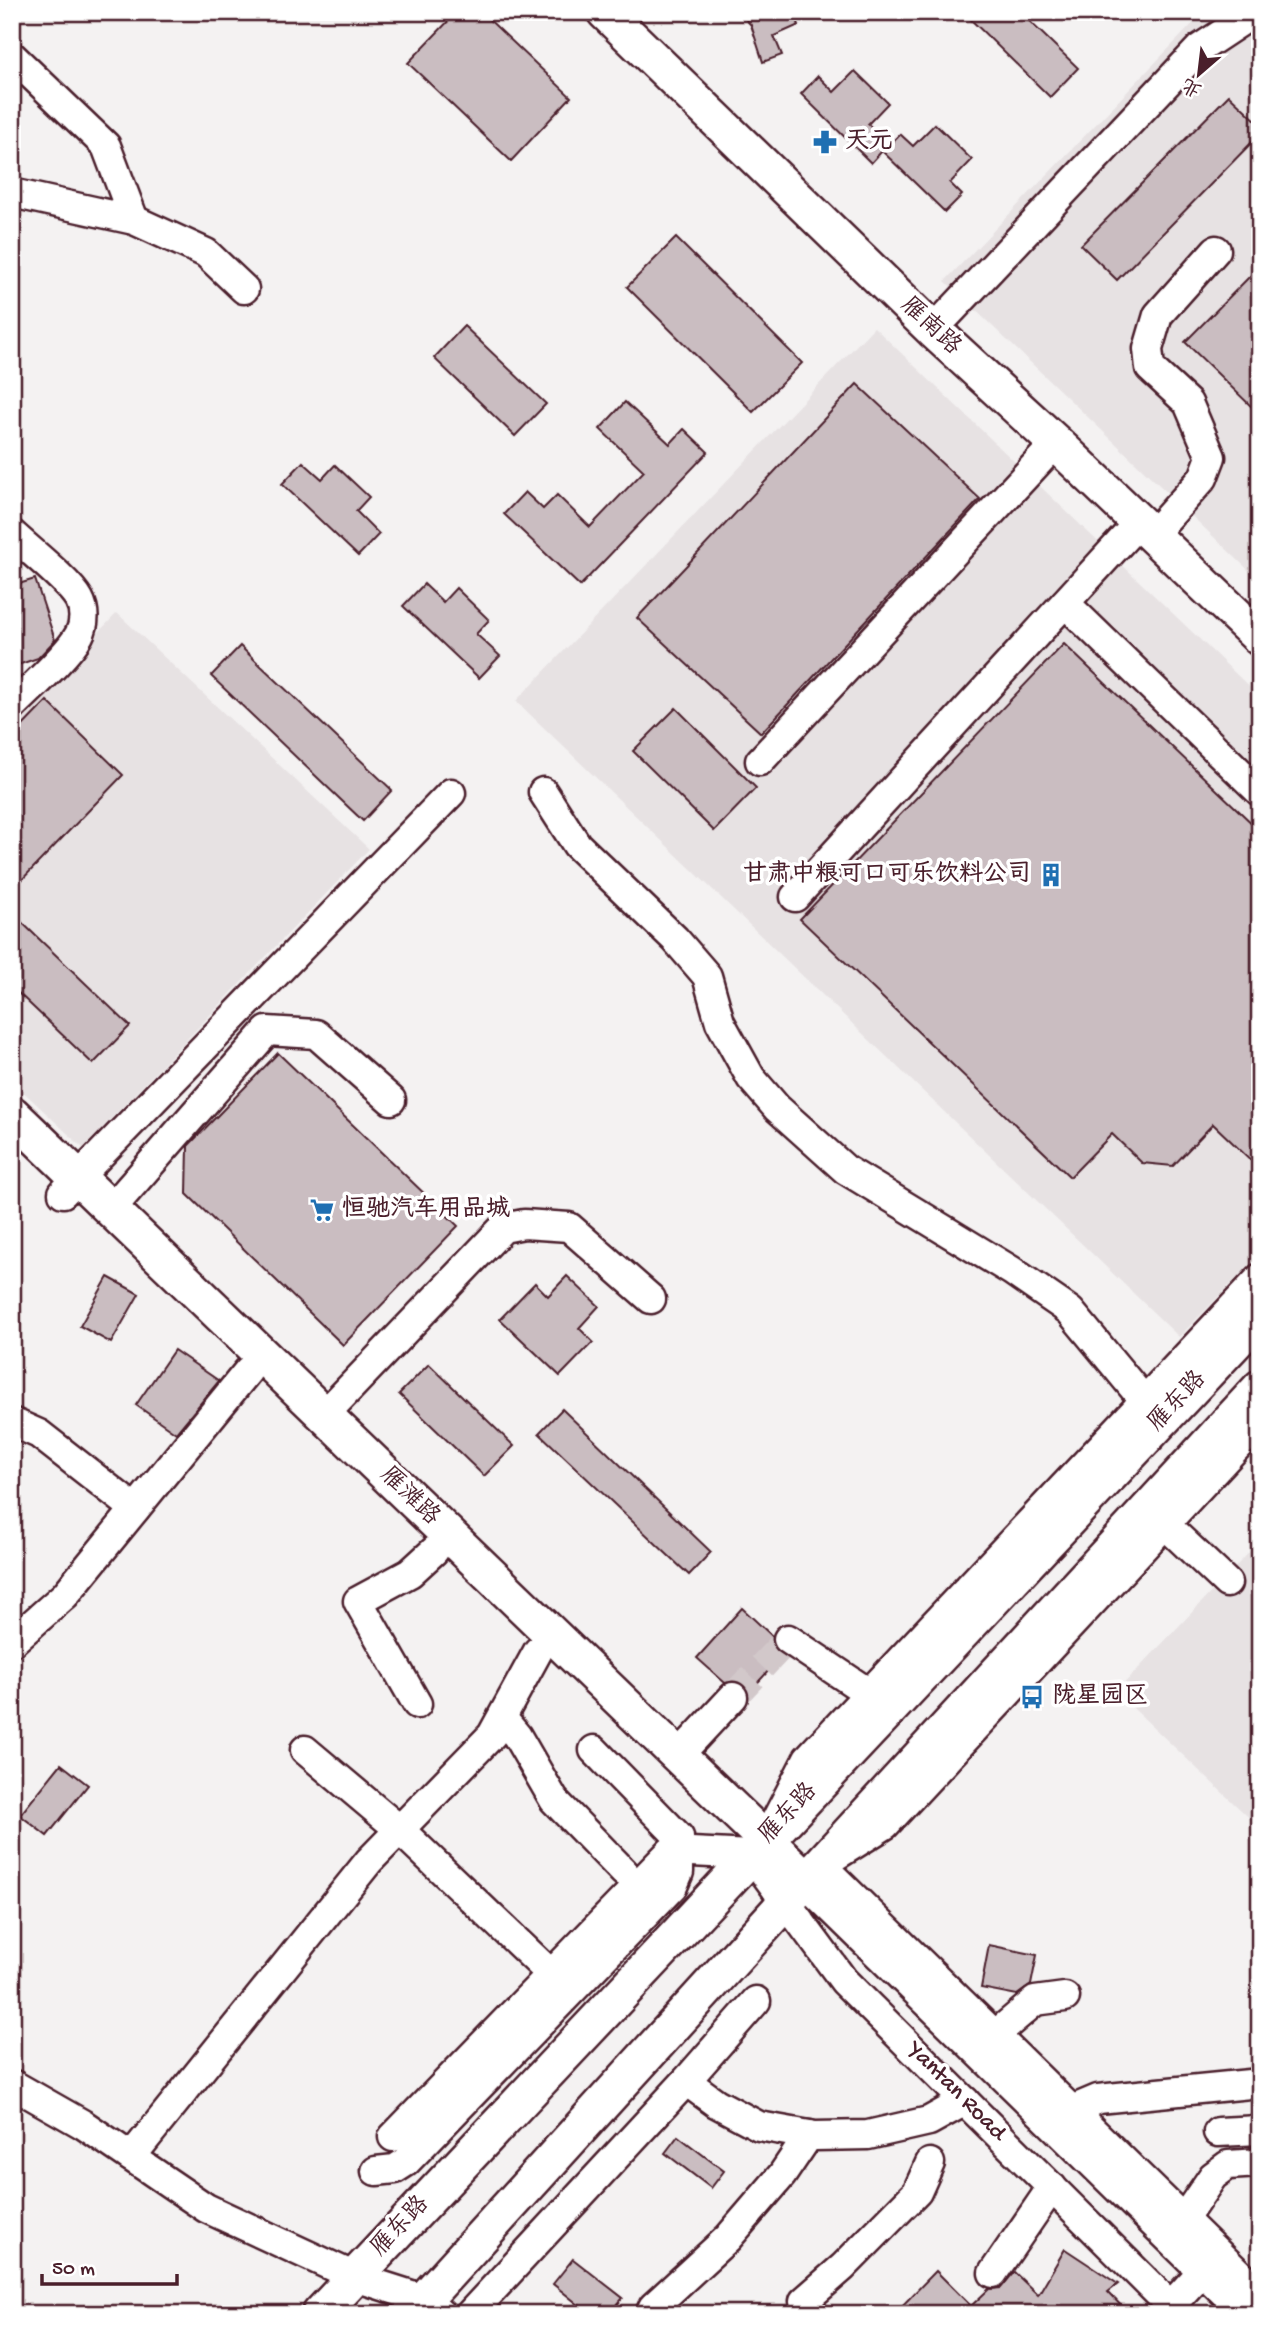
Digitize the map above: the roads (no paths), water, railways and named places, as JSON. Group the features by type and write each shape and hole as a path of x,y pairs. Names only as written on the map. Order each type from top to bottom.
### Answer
{"main road":[{"name":"雁南路","path":"605,12 933,330 1260,638"},
{"name":"雁滩路","path":"12,1114 71,1186 248,1371 538,1651 801,1886"},
{"name":"雁滩路","path":"12,1144 71,1186 111,1209 678,1756 758,1848"},
{"name":"雁东路","path":"320,2314 758,1848 879,1700 1257,1295"},
{"name":"雁东路","path":"425,2309 801,1886 1157,1517 1260,1388"},
{"name":"Yantan Road","path":"801,1886 1188,2290 1220,2314"},
{"name":"Yantan Road","path":"1188,2290 1251,2314"}],"street":[{"path":"933,330 1199,49 1255,12"},
{"path":"12,56 106,146 134,220"},
{"path":"12,192 134,220 205,253 244,289"},
{"path":"795,897 1065,603 1203,478 1212,457 1188,403 1150,368 1147,349 1158,314 1216,250"},
{"path":"760,761 1056,443"},
{"path":"12,534 74,591 83,608 84,618 74,643 12,707"},
{"path":"1065,603 1260,792"},
{"path":"543,792 577,845 675,939 707,976 720,1022 751,1078 777,1108 846,1170 1012,1271 1070,1311 1152,1410"},
{"path":"71,1186 451,793"},
{"path":"111,1209 267,1031 316,1034 391,1100"},
{"path":"324,1415 503,1228 524,1224 569,1227 651,1299"},
{"path":"12,1642 65,1595 248,1371"},
{"path":"12,1422 39,1434 135,1509"},
{"path":"1227,1583 1157,1517 1260,1423"},
{"path":"417,1703 358,1601 410,1573 434,1551"},
{"path":"788,1639 879,1700"},
{"path":"131,2157 369,1861 492,1735 538,1651"},
{"path":"678,1756 733,1697"},
{"path":"502,1718 517,1736 554,1800 624,1872"},
{"path":"305,1750 400,1830 551,1974"},
{"path":"376,2171 395,2169 407,2162 673,1886 679,1872 679,1837 594,1750"},
{"path":"393,2137 671,1852 758,1848"},
{"name":"Yantan Road","path":"801,1886 995,2035 1183,2220 1188,2290"},
{"name":"Yantan Road","path":"801,1886 844,1981 1052,2187 1188,2290 1260,2294"},
{"path":"995,2035 1035,2001 1065,1997"},
{"path":"470,2314 686,2081 756,2001"},
{"path":"686,2081 716,2103 759,2126 809,2135 868,2136 929,2121 965,2101"},
{"path":"1072,2110 1098,2099 1260,2083"},
{"path":"12,2084 83,2125 206,2208 425,2309"},
{"path":"1217,2132 1260,2130"},
{"path":"650,2314 653,2307 728,2238 782,2175 809,2135"},
{"path":"814,2314 804,2301 843,2267 917,2192 930,2163"},
{"path":"1183,2220 1213,2176 1228,2165 1260,2163"},
{"path":"993,2273 1052,2187"}],"tunnel":[{"path":"733,1697 788,1639"}],"place":[{"name":"天元","path":"825,142"},
{"name":"甘肃中粮可口可乐饮料公司","path":"1051,875"},
{"name":"恒驰汽车用品城","path":"322,1210"},
{"name":"陇星园区","path":"1032,1697"}]}
